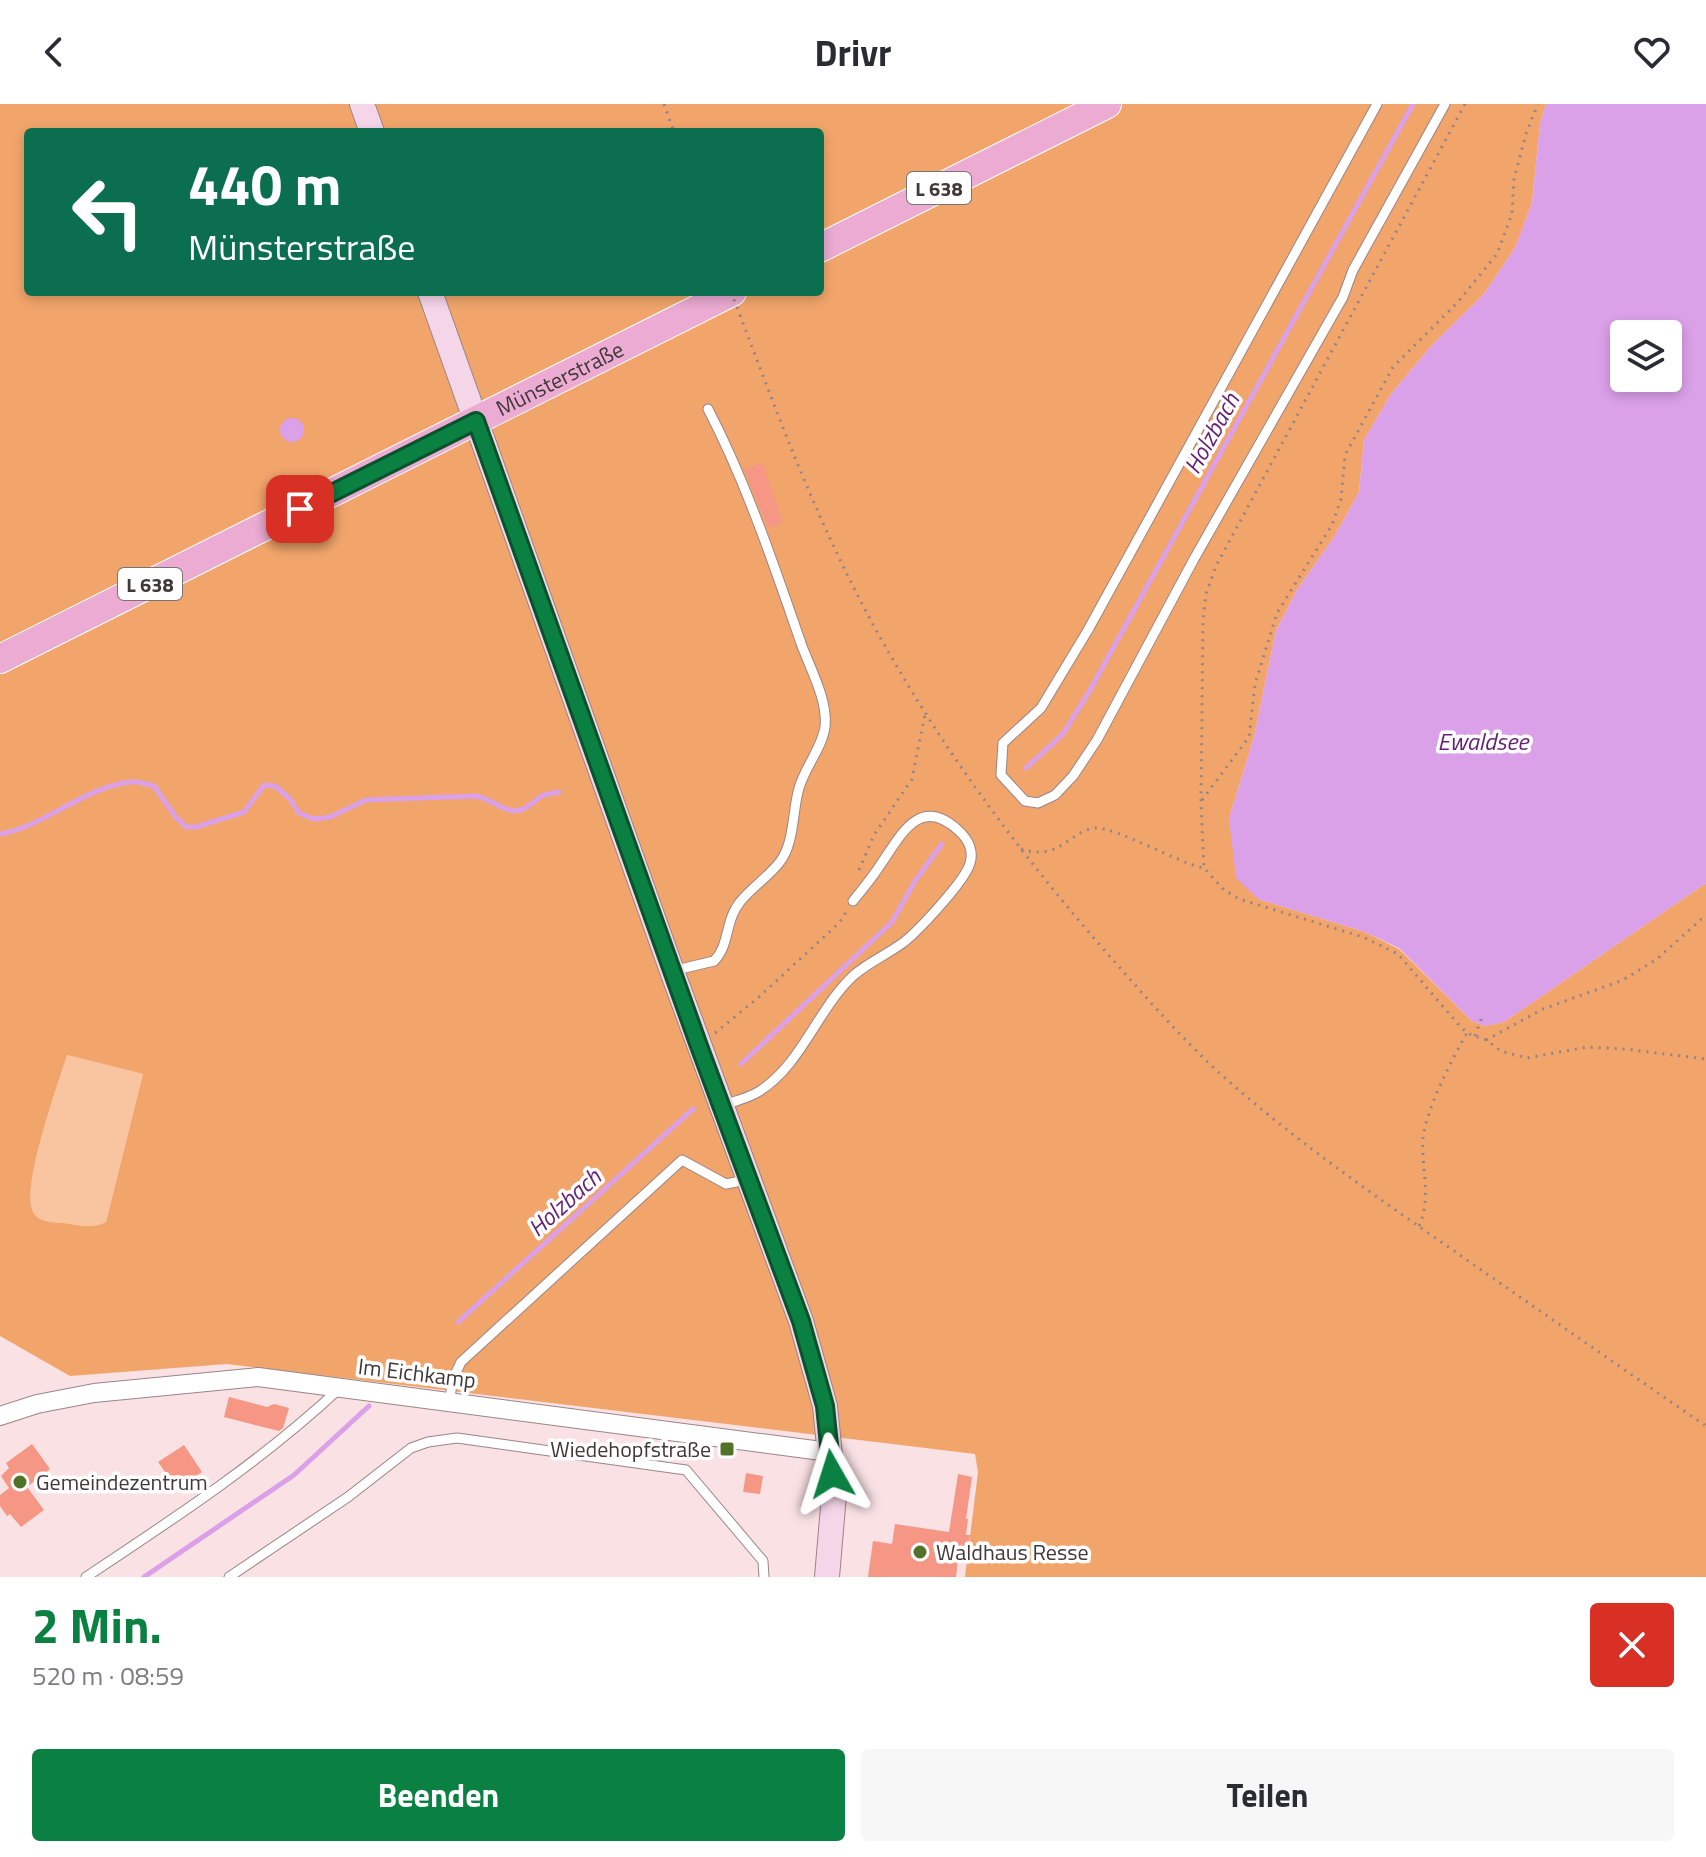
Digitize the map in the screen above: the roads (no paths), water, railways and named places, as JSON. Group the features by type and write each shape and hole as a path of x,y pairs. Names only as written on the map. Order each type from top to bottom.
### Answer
{"main road":[{"path":"362,104 371,128"},
{"name":"L 638","path":"824,246 1107,104"},
{"path":"431,296 699,1046 801,1321 825,1406 834,1495 827,1577"},
{"name":"Münsterstraße","path":"0,659 476,421 734,300"}],"street":[{"name":"Im Eichkamp","path":"0,1416 37,1404 94,1393 258,1377 829,1452"}],"lane":[{"path":"1377,104 1088,630 1041,708 1003,743 1001,775 1025,801 1038,803 1055,795 1073,776 1097,740 1194,559 1343,297 1353,270 1445,104"},
{"path":"672,971 714,961 725,946 729,923 738,903 780,863 789,843 799,785 822,739 825,725 824,706 791,613 729,451 708,409"},
{"path":"722,1106 758,1092 785,1069 852,977 905,942 918,929 964,877 972,855 965,836 941,817 929,815 917,820 904,830 853,901"},
{"path":"450,1401 452,1381 461,1362 682,1160 726,1184 749,1179"},
{"path":"86,1577 215,1491 298,1427 340,1388"},
{"path":"229,1577 348,1497 411,1448 457,1438 686,1470 763,1561 764,1577"}],"water":[{"name":"Ewaldsee","path":"1546,104 1706,104 1706,883 1504,1022 1485,1026 1472,1021 1399,948 1365,932 1258,899 1236,878 1229,819 1254,737 1276,631 1297,590 1336,534 1359,492 1364,440 1391,394 1432,345 1484,294 1515,248 1532,203 1540,124"},
{"path":"292,418 303,425 304,430 297,441 292,442 281,435 280,430 287,419"}],"waterway":[{"name":"Holzbach","path":"1026,768 1063,734 1090,690 1413,104"},
{"path":"0,834 17,830 96,792 130,782 154,786 186,827 196,827 244,812 264,785 275,786 290,799 299,813 314,819 330,817 366,800 476,796 516,811 542,796 559,792"},
{"name":"Holzbach","path":"741,1064 892,922 915,881 942,844"},
{"name":"Holzbach","path":"458,1322 693,1109"},
{"name":"Holzbach","path":"144,1577 294,1475 369,1406"}],"place":[{"name":"Wiedehopfstraße","path":"727,1449"},
{"name":"Gemeindezentrum","path":"20,1482"},
{"name":"Waldhaus Resse","path":"920,1552"}]}
